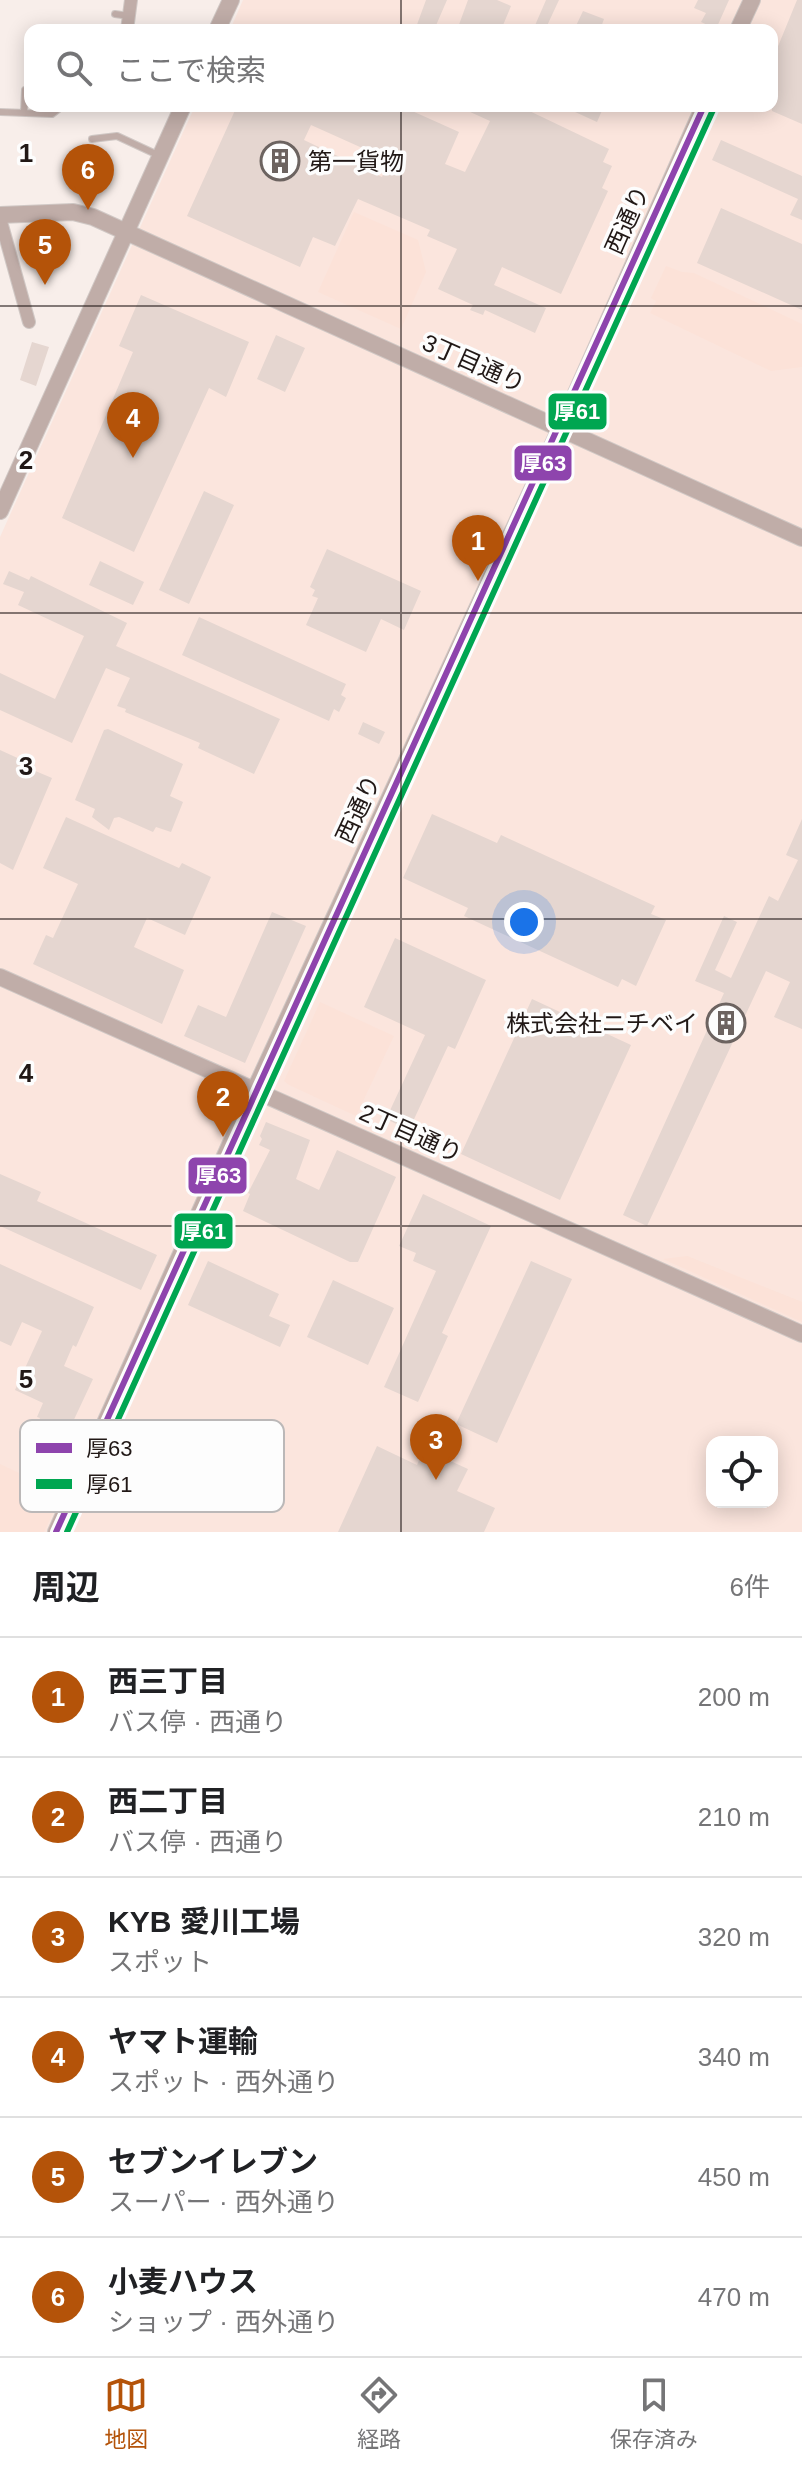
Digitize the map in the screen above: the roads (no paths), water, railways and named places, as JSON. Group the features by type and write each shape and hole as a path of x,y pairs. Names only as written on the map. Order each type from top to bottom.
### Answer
{"street":[{"path":"128,24 131,0"},
{"path":"220,24 231,0"},
{"path":"741,24 752,0"},
{"path":"0,511 180,112"},
{"name":"西通り","path":"106,1420 255,1089 560,429 701,112"},
{"name":"3丁目通り","path":"0,216 73,212 93,217 802,538"},
{"path":"0,216 29,322"},
{"path":"0,270 14,268"},
{"name":"2丁目通り","path":"0,977 802,1334"},
{"name":"西通り","path":"56,1532 65,1512"}],"lane":[{"path":"115,14 129,16"},
{"path":"5,114 52,117 56,112"},
{"path":"92,139 117,136 160,156"}],"place":[{"name":"第一貨物","path":"280,161"},
{"name":"小麦ハウス","path":"88,210"},
{"name":"セブンイレブン","path":"45,285"},
{"name":"ヤマト運輸","path":"133,458"},
{"name":"西三丁目","path":"478,581"},
{"name":"株式会社ニチベイ","path":"726,1023"},
{"name":"西二丁目","path":"223,1137"},
{"name":"KYB 愛川工場","path":"436,1480"}]}
